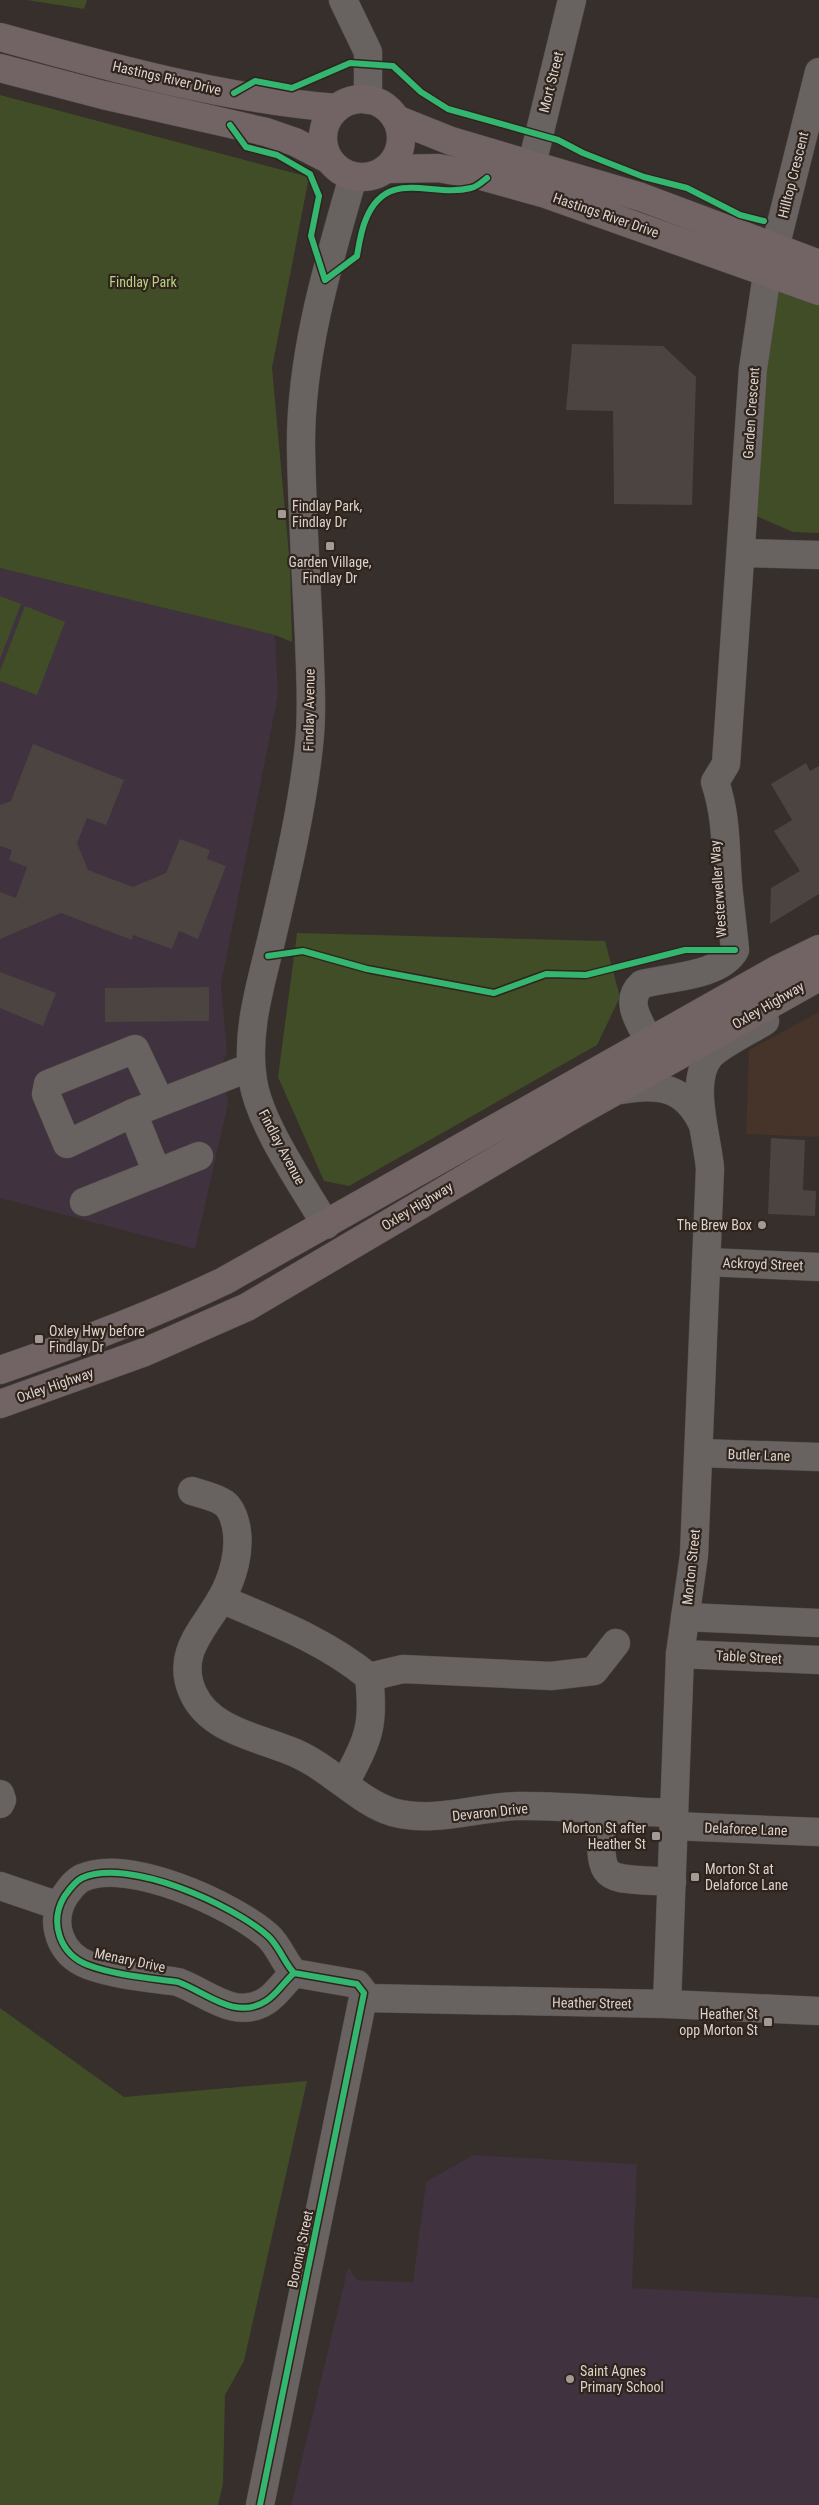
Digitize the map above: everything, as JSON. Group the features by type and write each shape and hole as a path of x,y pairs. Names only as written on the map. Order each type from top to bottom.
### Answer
{"main road":[{"name":"Hastings River Drive","path":"0,37 216,90 273,102 337,108"},
{"path":"0,68 103,95 266,132 295,142 328,159 339,171 353,177 371,177 387,169 395,160 401,145 401,134 396,118 384,106 368,100 351,100 337,108 324,128 322,144 328,159"},
{"name":"Hastings River Drive","path":"396,118 451,141 641,198 771,261 819,291"},
{"name":"Hastings River Drive","path":"387,169 438,168 478,175 771,261 819,264"},
{"name":"Oxley Highway","path":"0,1370 73,1345 202,1292 326,1225 778,969 819,949"},
{"name":"Oxley Highway","path":"0,1404 145,1352 247,1307 578,1112 621,1090 819,977"},
{"path":"326,1225 342,1251"}],"street":[{"path":"343,0 368,52 368,100"},
{"name":"Mort Street","path":"532,164 572,0"},
{"name":"Hilltop Crescent","path":"771,261 819,72"},
{"name":"Findlay Avenue","path":"326,1225 271,1130 258,1101 251,1067 250,1045 255,1007 298,821 310,740 311,686 301,445 306,384 312,342 329,262 353,177"},
{"name":"Garden Crescent","path":"715,782 726,764 742,553 753,369 771,261"},
{"path":"742,553 819,555"},
{"name":"Westerweller Way","path":"650,1042 634,1010 632,1000 634,991 642,984 708,970 722,964 735,950 728,884 727,833 715,782"},
{"name":"Morton Street","path":"667,2004 680,1654 694,1555 700,1453 710,1169 700,1098 700,1079 704,1064 711,1055 769,1018 776,1001"},
{"path":"160,1102 135,1048 48,1084 46,1094 67,1144 133,1113 251,1067"},
{"name":"Morton Street","path":"621,1090 637,1087 659,1088 679,1094 694,1107 705,1129"},
{"path":"133,1113 157,1173"},
{"path":"84,1202 199,1156"},
{"name":"Ackroyd Street","path":"706,1262 819,1267"},
{"name":"Butler Lane","path":"700,1453 819,1457"},
{"name":"Devaron Drive","path":"192,1491 224,1502 234,1516 238,1547 234,1567 221,1599 199,1630 188,1663 192,1691 199,1704 228,1728 313,1761 378,1807 414,1815 446,1816 519,1806 602,1810 674,1820"},
{"path":"221,1599 312,1638 351,1661 369,1676 372,1713 367,1742 345,1783"},
{"path":"685,1618 819,1623"},
{"path":"369,1676 403,1669 551,1676 594,1671 616,1643"},
{"name":"Table Street","path":"680,1654 819,1660"},
{"path":"0,1794 0,1804"},
{"path":"602,1810 600,1855 603,1867 610,1876 622,1879 672,1882"},
{"name":"Delaforce Lane","path":"674,1820 819,1832"},
{"path":"0,1886 59,1906 69,1888 82,1878 98,1874 126,1875 175,1885 217,1902 246,1919 270,1937 294,1973 357,1984 362,1988 365,1998"},
{"name":"Menary Drive","path":"59,1906 56,1921 59,1936 69,1952 88,1965 178,1982 192,1987 224,2006 254,2007 267,2001 294,1973"},
{"name":"Heather Street","path":"365,1998 667,2004 819,2011"},
{"name":"Boronia Street","path":"260,2505 365,1998"}],"shaded area":[{"path":"0,568 275,635 278,695 221,984 227,1053 223,1062 228,1104 195,1249 0,1198"},
{"path":"819,1012 819,1137 746,1134 749,1050"},
{"name":"Saint Agnes Primary School","path":"473,2155 637,2164 632,2288 812,2297 819,2299 819,2505 291,2505 348,2267 357,2280 413,2282 426,2182"}],"green space":[{"path":"27,0 87,0 84,9"},
{"name":"Findlay Park","path":"0,95 309,177 272,368 290,566 292,642 275,635 0,568"},
{"path":"782,275 819,287 819,533 793,532 754,515 761,355"},
{"path":"0,596 21,604 0,659"},
{"path":"25,606 65,622 37,695 0,681 0,671"},
{"path":"297,933 605,941 620,997 597,1045 349,1186 324,1181 278,1077"},
{"path":"0,2008 124,2097 307,2081 244,2361 225,2395 223,2484 218,2505 0,2505"}],"building":[{"path":"572,344 663,346 696,377 692,505 614,504 613,411 566,410"},
{"path":"33,744 124,780 106,825 87,818 77,843 88,870 133,887 166,873 180,839 210,850 207,859 226,866 198,939 179,931 172,949 133,935 132,940 61,913 0,939 0,892 16,898 27,867 9,860 12,850 0,846 0,805 11,801"},
{"path":"806,763 810,771 819,766 819,894 770,924 771,888 800,871 774,831 792,820 771,784"},
{"path":"0,972 56,993 43,1026 0,1008"},
{"path":"209,987 209,1021 105,1022 105,988"},
{"path":"771,1138 805,1140 803,1190 816,1191 815,1216 768,1214"}],"cycle path":[{"path":"234,93 255,81 292,88 350,63 393,66 421,92 448,109 558,140 583,153 644,177 687,188 740,215 764,221"},
{"path":"230,125 246,147 277,155 310,174 319,196 311,236 325,280 357,256 361,232 366,219 375,203 386,194 398,189 412,188 441,190 471,188 487,178"},
{"path":"268,956 303,951 367,969 494,993 546,974 586,975 685,950 735,950"},
{"path":"260,2505 364,1993 357,1984 294,1973 272,1940 252,1924 206,1898 152,1879 126,1874 102,1873 82,1878 64,1897 57,1917 60,1937 64,1946 78,1960 109,1971 178,1982 221,2003 232,2006 243,2008 266,2001 294,1973"}],"place":[{"name":"Findlay Park, Findlay Dr","path":"282,514"},
{"name":"Garden Village, Findlay Dr","path":"330,546"},
{"name":"The Brew Box","path":"762,1225"},
{"name":"Oxley Hwy before Findlay Dr","path":"39,1339"},
{"name":"Morton St after Heather St","path":"656,1836"},
{"name":"Morton St at Delaforce Lane","path":"695,1877"},
{"name":"Heather St opp Morton St","path":"768,2022"},
{"name":"Saint Agnes Primary School","path":"570,2379"}]}
